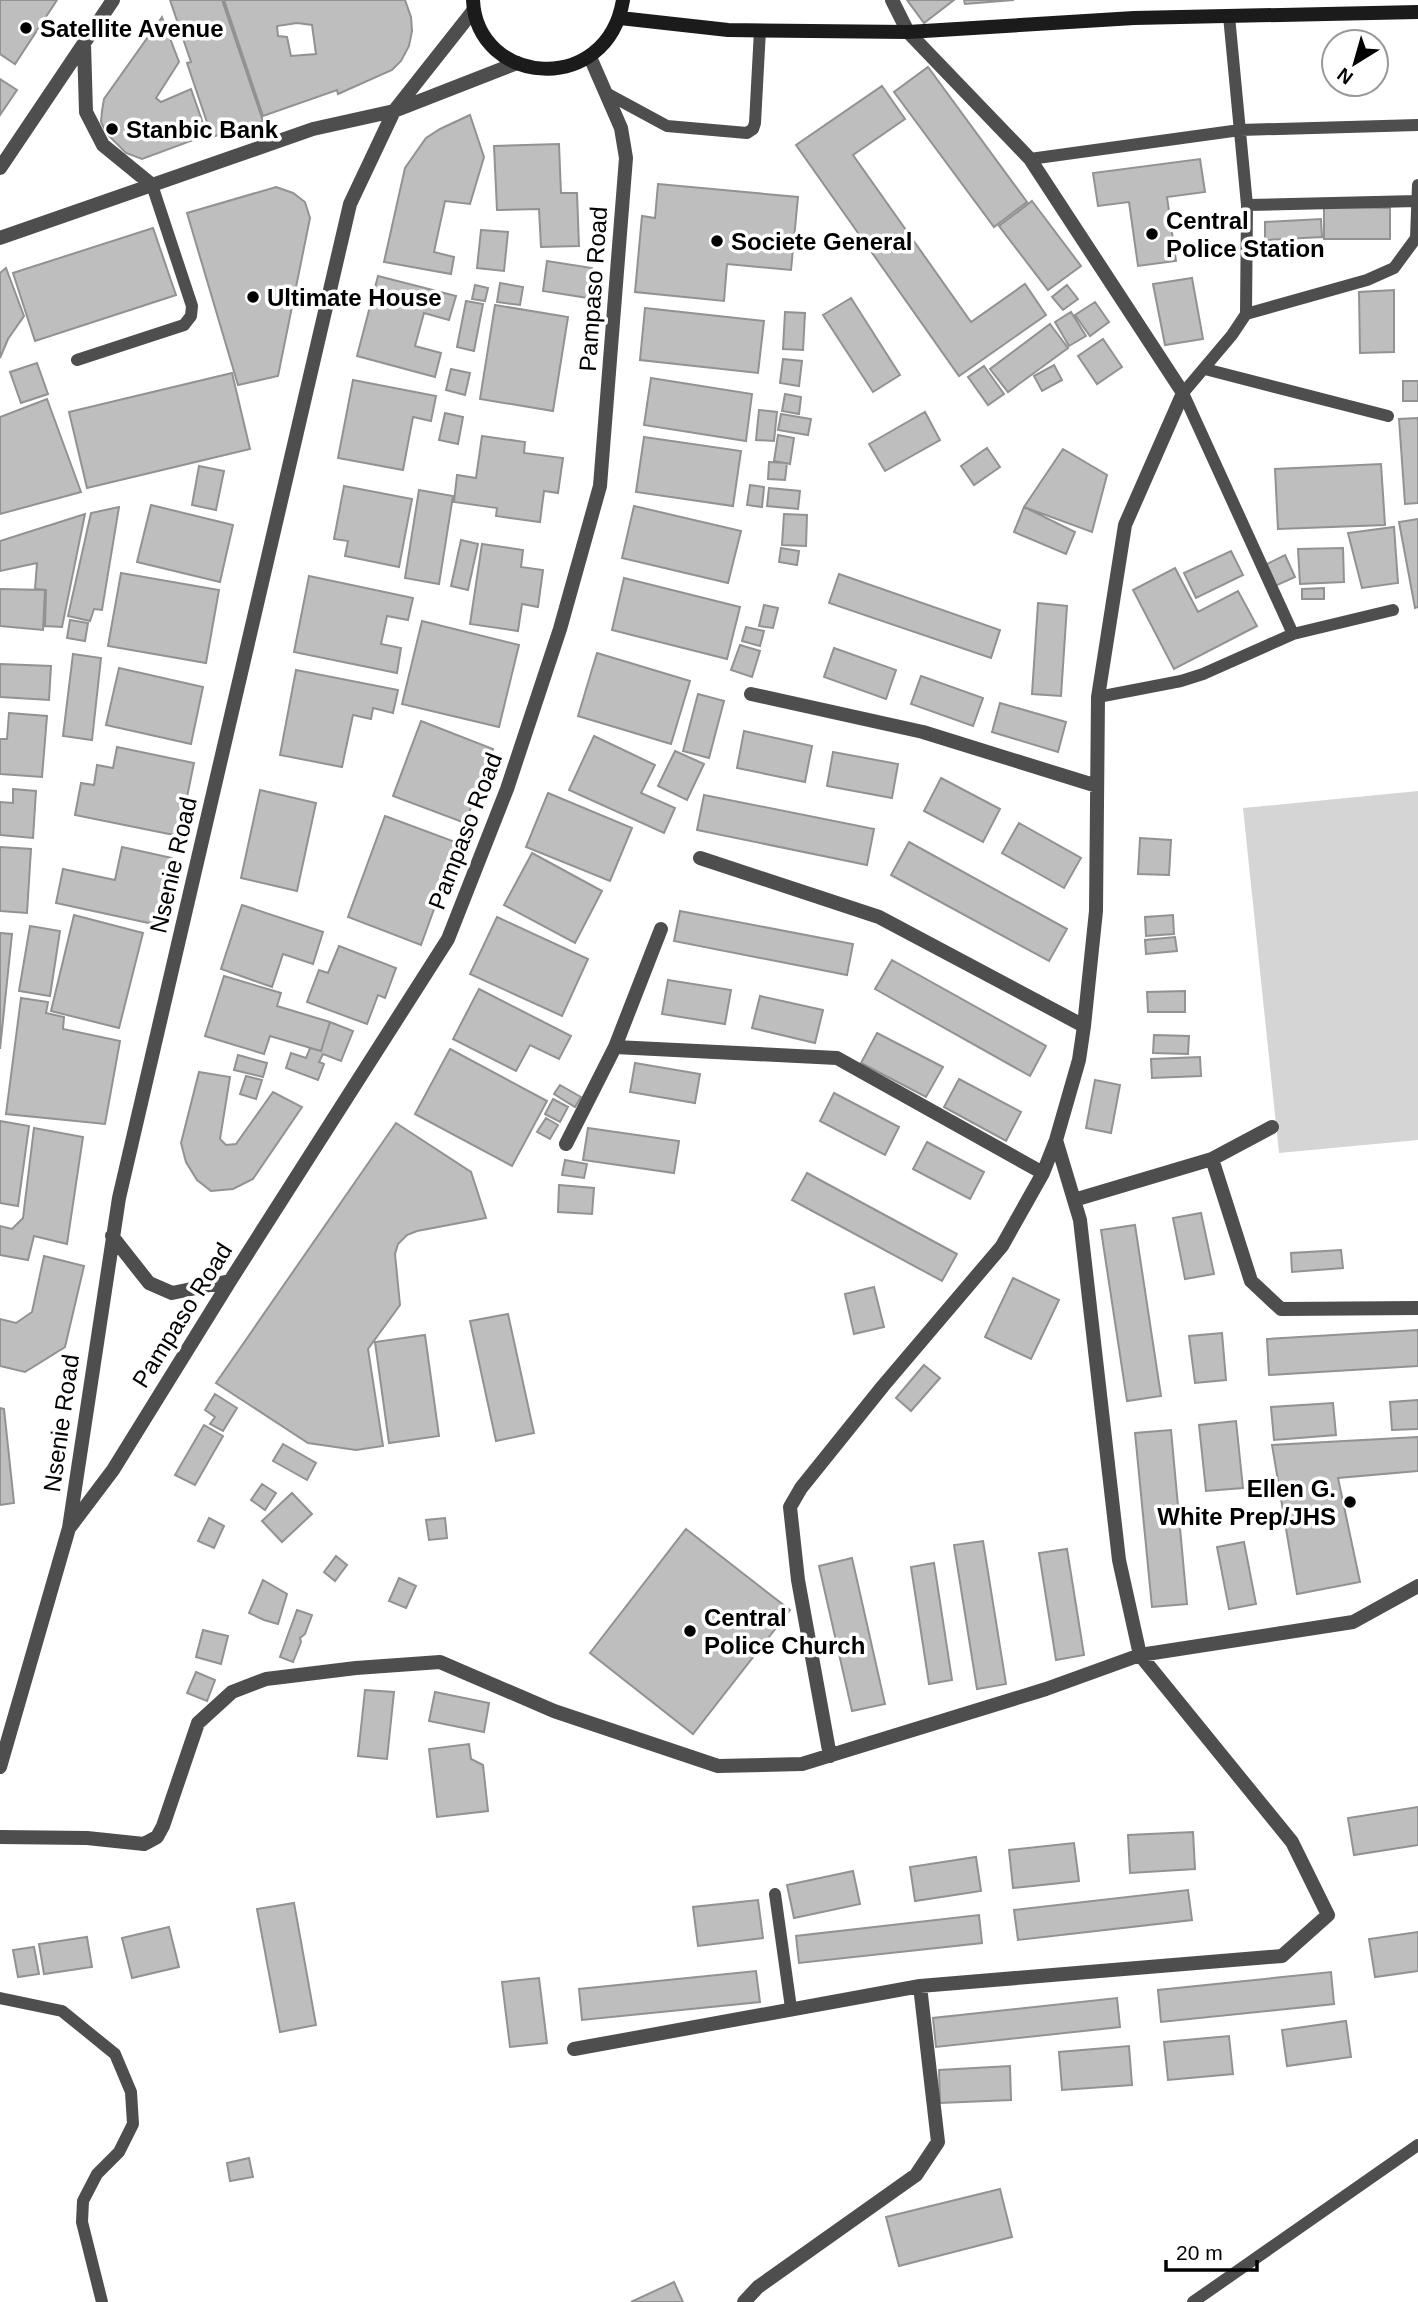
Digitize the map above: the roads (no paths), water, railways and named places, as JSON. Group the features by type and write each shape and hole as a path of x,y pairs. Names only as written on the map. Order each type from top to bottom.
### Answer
{"street":[{"path":"0,167 113,0"},
{"path":"473,5 482,32 496,49 517,63 541,70 566,67 590,57 608,40 620,18 623,0"},
{"path":"830,1756 798,1580 790,1507 801,1488 883,1387 1002,1246 1043,1173 1056,1140 1079,1060 1084,1026 1096,911 1098,696 1125,526 1183,393 1030,159 908,33 892,0"},
{"name":"Nsenie Road","path":"0,1767 69,1528 111,1236 350,204 394,111 473,5"},
{"path":"620,18 728,30 908,33 1134,18 1418,12"},
{"path":"84,44 86,112 103,145 152,185"},
{"name":"Pampaso Road","path":"69,1528 113,1470 448,939 506,789 560,629 600,486 626,158 621,128 590,57"},
{"path":"0,238 313,129 394,111 517,63"},
{"path":"751,694 923,732 1097,786"},
{"path":"700,858 879,917 1084,1026"},
{"path":"566,1144 615,1047 661,929"},
{"path":"615,1047 837,1058 1043,1173"},
{"path":"1074,1200 1212,1159 1272,1127"},
{"path":"574,2049 920,1986 1282,1956 1328,1915 1292,1842 1140,1655 1119,1560 1080,1220 1056,1140"},
{"path":"1212,1159 1251,1280 1281,1309 1418,1308"},
{"path":"111,1236 149,1283 172,1293 230,1281"},
{"path":"0,1837 87,1838 145,1844 157,1837 198,1723 232,1692 266,1679 356,1668 440,1662 554,1711 718,1766 802,1764 1046,1689 1140,1655 1353,1622 1418,1586"},
{"path":"744,2302 758,2287 916,2175 938,2142 920,1986"}],"lane":[{"path":"1229,16 1247,205 1246,314 1205,369 1183,393 1293,634"},
{"path":"606,93 667,126 747,133 753,129 755,123 760,30"},
{"path":"1030,159 1240,130 1418,125"},
{"path":"76,360 184,325 191,316 192,306 152,185"},
{"path":"1246,314 1367,280 1394,268 1416,238 1418,185"},
{"path":"1247,205 1418,201"},
{"path":"1205,369 1388,416"},
{"path":"1098,696 1181,681 1293,634 1393,610"},
{"path":"775,1894 791,2008"},
{"path":"0,1998 62,2011 115,2054 131,2092 133,2124 119,2152 97,2174 83,2201 82,2222 102,2302"},
{"path":"1193,2302 1418,2144"}],"place":[{"name":"Satellite Avenue","path":"26,28"},
{"name":"Stanbic Bank","path":"112,129"},
{"name":"Central Police Station","path":"1152,234"},
{"name":"Societe General","path":"717,241"},
{"name":"Ultimate House","path":"253,297"},
{"name":"Ellen G. White Prep/JHS","path":"1350,1502"},
{"name":"Central Police Church","path":"690,1631"}]}
